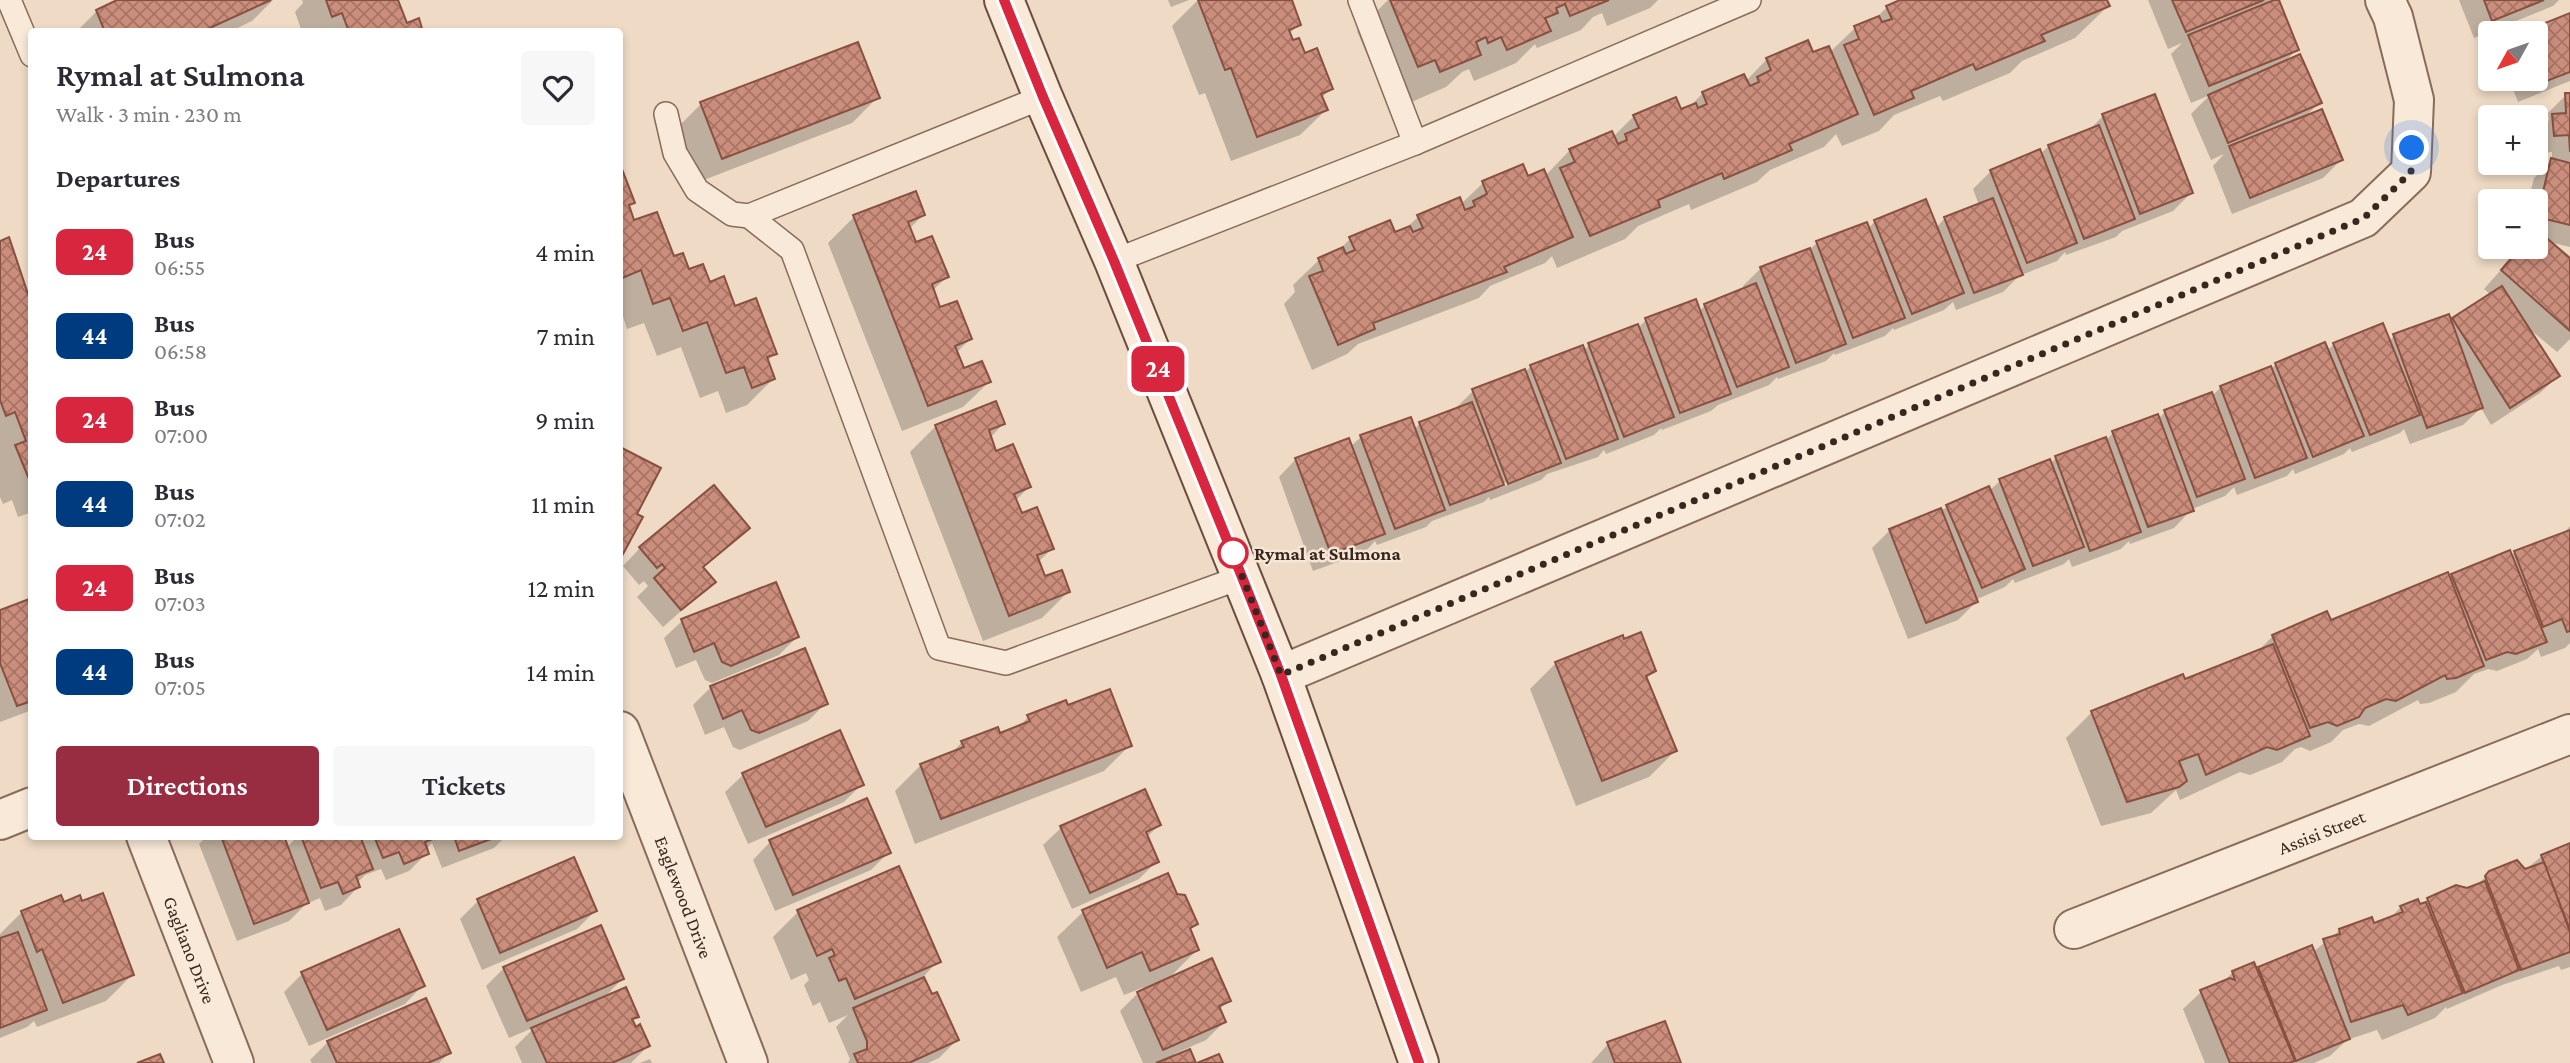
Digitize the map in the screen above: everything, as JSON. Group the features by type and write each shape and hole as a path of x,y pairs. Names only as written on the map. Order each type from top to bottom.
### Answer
{"street":[{"path":"1004,0 1114,261 1281,675 1419,1063"},
{"path":"1281,675 2364,218 2411,172 2414,100 2393,18 2385,0"},
{"name":"Assisi Street","path":"2074,929 2570,734"},
{"name":"Eaglewood Drive","path":"623,739 748,1063"},
{"path":"0,820 28,809"},
{"name":"Gagliano Drive","path":"148,840 234,1063"}],"lane":[{"path":"9,0 28,45"},
{"path":"1360,0 1415,144"},
{"path":"1114,261 1415,144 1749,0"},
{"path":"666,114 675,153 697,190 732,215 749,216 1043,97"},
{"path":"749,216 792,250 939,648 1006,663 1242,577"}],"building":[{"path":"117,0 271,0 210,28 103,28 96,10"},
{"path":"326,0 398,0 407,23 419,18 422,28 348,28 342,13 332,17"},
{"path":"1198,0 1292,0 1301,25 1289,30 1293,40 1299,38 1305,53 1317,48 1333,89 1321,94 1328,110 1257,137 1231,68 1225,70"},
{"path":"1390,0 1609,0 1570,16 1565,4 1556,8 1558,13 1545,18 1551,31 1507,50 1501,37 1488,43 1486,37 1476,42 1481,55 1440,72 1435,60 1418,67"},
{"path":"1900,0 2107,0 2110,6 2041,35 2045,41 1976,70 1973,64 1911,91 1914,98 1874,115 1844,45 1859,39 1854,26 1879,16 1882,22 1892,19 1886,6"},
{"path":"2172,0 2264,0 2186,32"},
{"path":"2279,0 2299,50 2209,86 2188,35"},
{"path":"2484,0 2544,0 2492,21"},
{"path":"2570,13 2570,72 2548,80 2548,22"},
{"path":"1808,40 1813,52 1829,46 1858,114 1789,144 1792,150 1724,179 1722,173 1658,200 1660,207 1590,236 1560,168 1575,162 1569,149 1612,131 1618,144 1627,140 1625,134 1639,128 1633,115 1676,97 1681,109 1696,103 1698,108 1707,104 1702,92 1744,74 1750,86 1759,82 1757,77 1771,70 1766,58"},
{"path":"858,42 880,98 722,159 700,102"},
{"path":"2300,54 2322,103 2228,143 2208,95"},
{"path":"2565,93 2570,93 2570,152 2569,135 2554,136 2552,114 2566,113"},
{"path":"2155,94 2193,193 2140,214 2102,114"},
{"path":"2322,109 2343,160 2250,198 2229,146"},
{"path":"2099,125 2135,219 2084,239 2048,145"},
{"path":"2040,149 2077,243 2027,263 1990,170"},
{"path":"2551,158 2570,163 2570,225 2548,220 2548,189 2544,189"},
{"path":"1523,164 1528,176 1544,169 1573,237 1504,267 1507,272 1373,323 1375,329 1338,345 1309,276 1323,271 1318,258 1343,247 1346,254 1355,250 1349,237 1390,220 1395,232 1410,226 1413,232 1423,228 1417,215 1460,197 1465,210 1475,206 1473,201 1487,194 1482,181"},
{"path":"623,172 635,203 629,205 634,220 657,212 674,256 683,253 689,269 703,264 710,282 724,276 735,306 756,298 777,354 767,357 775,379 752,388 744,367 726,373 707,322 683,331 670,298 653,304 641,270 623,278"},
{"path":"916,191 925,215 908,222 916,242 932,236 949,277 932,284 940,307 957,301 972,339 955,346 964,368 982,361 991,382 928,406 853,215"},
{"path":"1993,198 2023,275 1974,293 1944,217"},
{"path":"1926,199 1964,293 1912,314 1874,220"},
{"path":"1867,222 1905,318 1853,338 1816,241"},
{"path":"9,237 28,294 28,477 15,445 26,441 15,412 6,416 0,400 0,241"},
{"path":"2548,239 2570,258 2570,331 2501,270 2511,259 2548,259"},
{"path":"1810,248 1846,344 1796,363 1760,267"},
{"path":"1756,283 1789,367 1737,387 1704,304"},
{"path":"2502,286 2560,376 2510,408 2452,318"},
{"path":"1696,299 1731,394 1680,413 1645,318"},
{"path":"2449,314 2483,408 2427,428 2393,334"},
{"path":"2383,323 2420,415 2370,435 2333,343"},
{"path":"1638,324 1674,417 1624,437 1588,343"},
{"path":"2325,342 2364,436 2313,457 2275,363"},
{"path":"1583,345 1618,439 1566,459 1530,365"},
{"path":"2271,366 2307,458 2255,478 2220,386"},
{"path":"1525,369 1561,463 1508,484 1472,389"},
{"path":"2212,392 2245,479 2197,497 2164,410"},
{"path":"996,401 1005,424 989,430 996,451 1013,444 1031,487 1014,494 1022,513 1037,507 1054,549 1037,555 1045,576 1062,570 1070,592 1009,616 935,425"},
{"path":"1472,402 1504,485 1450,505 1419,422"},
{"path":"2158,414 2194,511 2148,527 2112,431"},
{"path":"1411,417 1445,510 1395,529 1360,435"},
{"path":"2106,437 2141,532 2090,551 2055,456"},
{"path":"1349,438 1385,534 1331,554 1295,458"},
{"path":"623,449 661,468 637,514 643,517 623,554"},
{"path":"2050,459 2084,547 2033,566 1999,479"},
{"path":"714,485 750,528 703,567 716,582 681,610 654,578 665,568 662,564 657,568 639,547"},
{"path":"1989,486 2025,569 1982,588 1946,505"},
{"path":"1941,508 1978,602 1926,623 1889,529"},
{"path":"2570,530 2570,631 2567,632 2562,619 2543,627 2514,551"},
{"path":"2510,550 2547,642 2516,654 2507,652 2486,660 2451,574"},
{"path":"2448,572 2484,666 2456,678 2447,679 2445,675 2396,701 2386,699 2365,708 2359,717 2337,726 2328,722 2310,728 2272,635 2327,611 2331,620"},
{"path":"776,582 799,637 731,666 722,662 714,643 694,652 681,619"},
{"path":"28,600 28,702 17,706 0,663 0,610"},
{"path":"1641,632 1656,671 1646,676 1677,751 1602,781 1555,662 1623,635 1624,639"},
{"path":"2273,644 2310,736 2277,750 2267,747 2206,775 2198,754 2179,761 2187,781 2179,787 2127,802 2091,711 2183,674 2185,679"},
{"path":"805,648 828,704 759,733 751,730 742,710 723,719 710,686"},
{"path":"1110,689 1132,746 941,819 920,764 964,747 961,741 998,727 1000,733 1030,721 1027,715 1066,700 1068,705"},
{"path":"840,730 864,785 766,827 742,773"},
{"path":"1145,789 1161,825 1146,832 1159,862 1090,893 1060,826"},
{"path":"867,798 891,853 793,895 769,840"},
{"path":"222,840 285,840 309,903 254,924"},
{"path":"303,840 362,840 373,869 356,876 360,887 343,894 338,882 321,888"},
{"path":"376,840 430,840 425,842 429,854 404,864 399,852 383,858"},
{"path":"455,840 488,840 459,851"},
{"path":"2570,843 2570,930 2541,855"},
{"path":"574,857 597,911 500,953 477,899"},
{"path":"2517,860 2525,869 2544,862 2570,932 2570,952 2521,970 2485,876 2489,871"},
{"path":"899,866 941,962 855,999 846,978 839,981 829,958 835,955 832,949 817,956 797,910"},
{"path":"1168,873 1177,894 1185,895 1198,924 1190,928 1199,950 1150,971 1142,952 1107,968 1082,910"},
{"path":"2485,881 2519,970 2465,993 2427,898 2456,885 2467,888"},
{"path":"103,893 134,975 63,1003 42,949 37,952 21,911 61,895 64,902 80,895 82,901"},
{"path":"2418,899 2420,904 2426,902 2463,993 2408,1015 2403,1005 2351,1022 2323,939 2340,934 2339,929 2372,917 2374,923 2403,912 2400,906"},
{"path":"601,925 624,979 527,1021 503,967"},
{"path":"399,929 425,986 327,1030 301,972"},
{"path":"18,932 47,1010 0,1028 0,938"},
{"path":"2312,945 2350,1039 2296,1061 2258,967"},
{"path":"1212,958 1231,1001 1219,1006 1226,1022 1163,1050 1137,992"},
{"path":"2254,962 2295,1061 2230,1063 2200,990 2230,978 2235,980 2232,971"},
{"path":"924,977 932,994 937,992 959,1040 909,1063 858,1063 854,1054 867,1049 867,1041 853,1008"},
{"path":"626,987 639,1017 632,1019 636,1027 640,1024 650,1046 612,1063 547,1063 531,1028"},
{"path":"426,998 451,1053 428,1063 337,1063 327,1041"},
{"path":"1665,1021 1681,1063 1615,1063 1607,1042"},
{"path":"1190,1049 1196,1063 1156,1063"},
{"path":"160,1054 164,1063 137,1063"},
{"path":"1219,1054 1223,1063 1197,1063"}],"bus line":[{"name":"24","path":"1004,0 1114,261 1281,675 1419,1063"}],"place":[{"name":"Rymal at Sulmona","path":"1233,553"}],"route":[{"path":"1233,553 1281,675 2364,218 2411,172 2412,148"}]}
